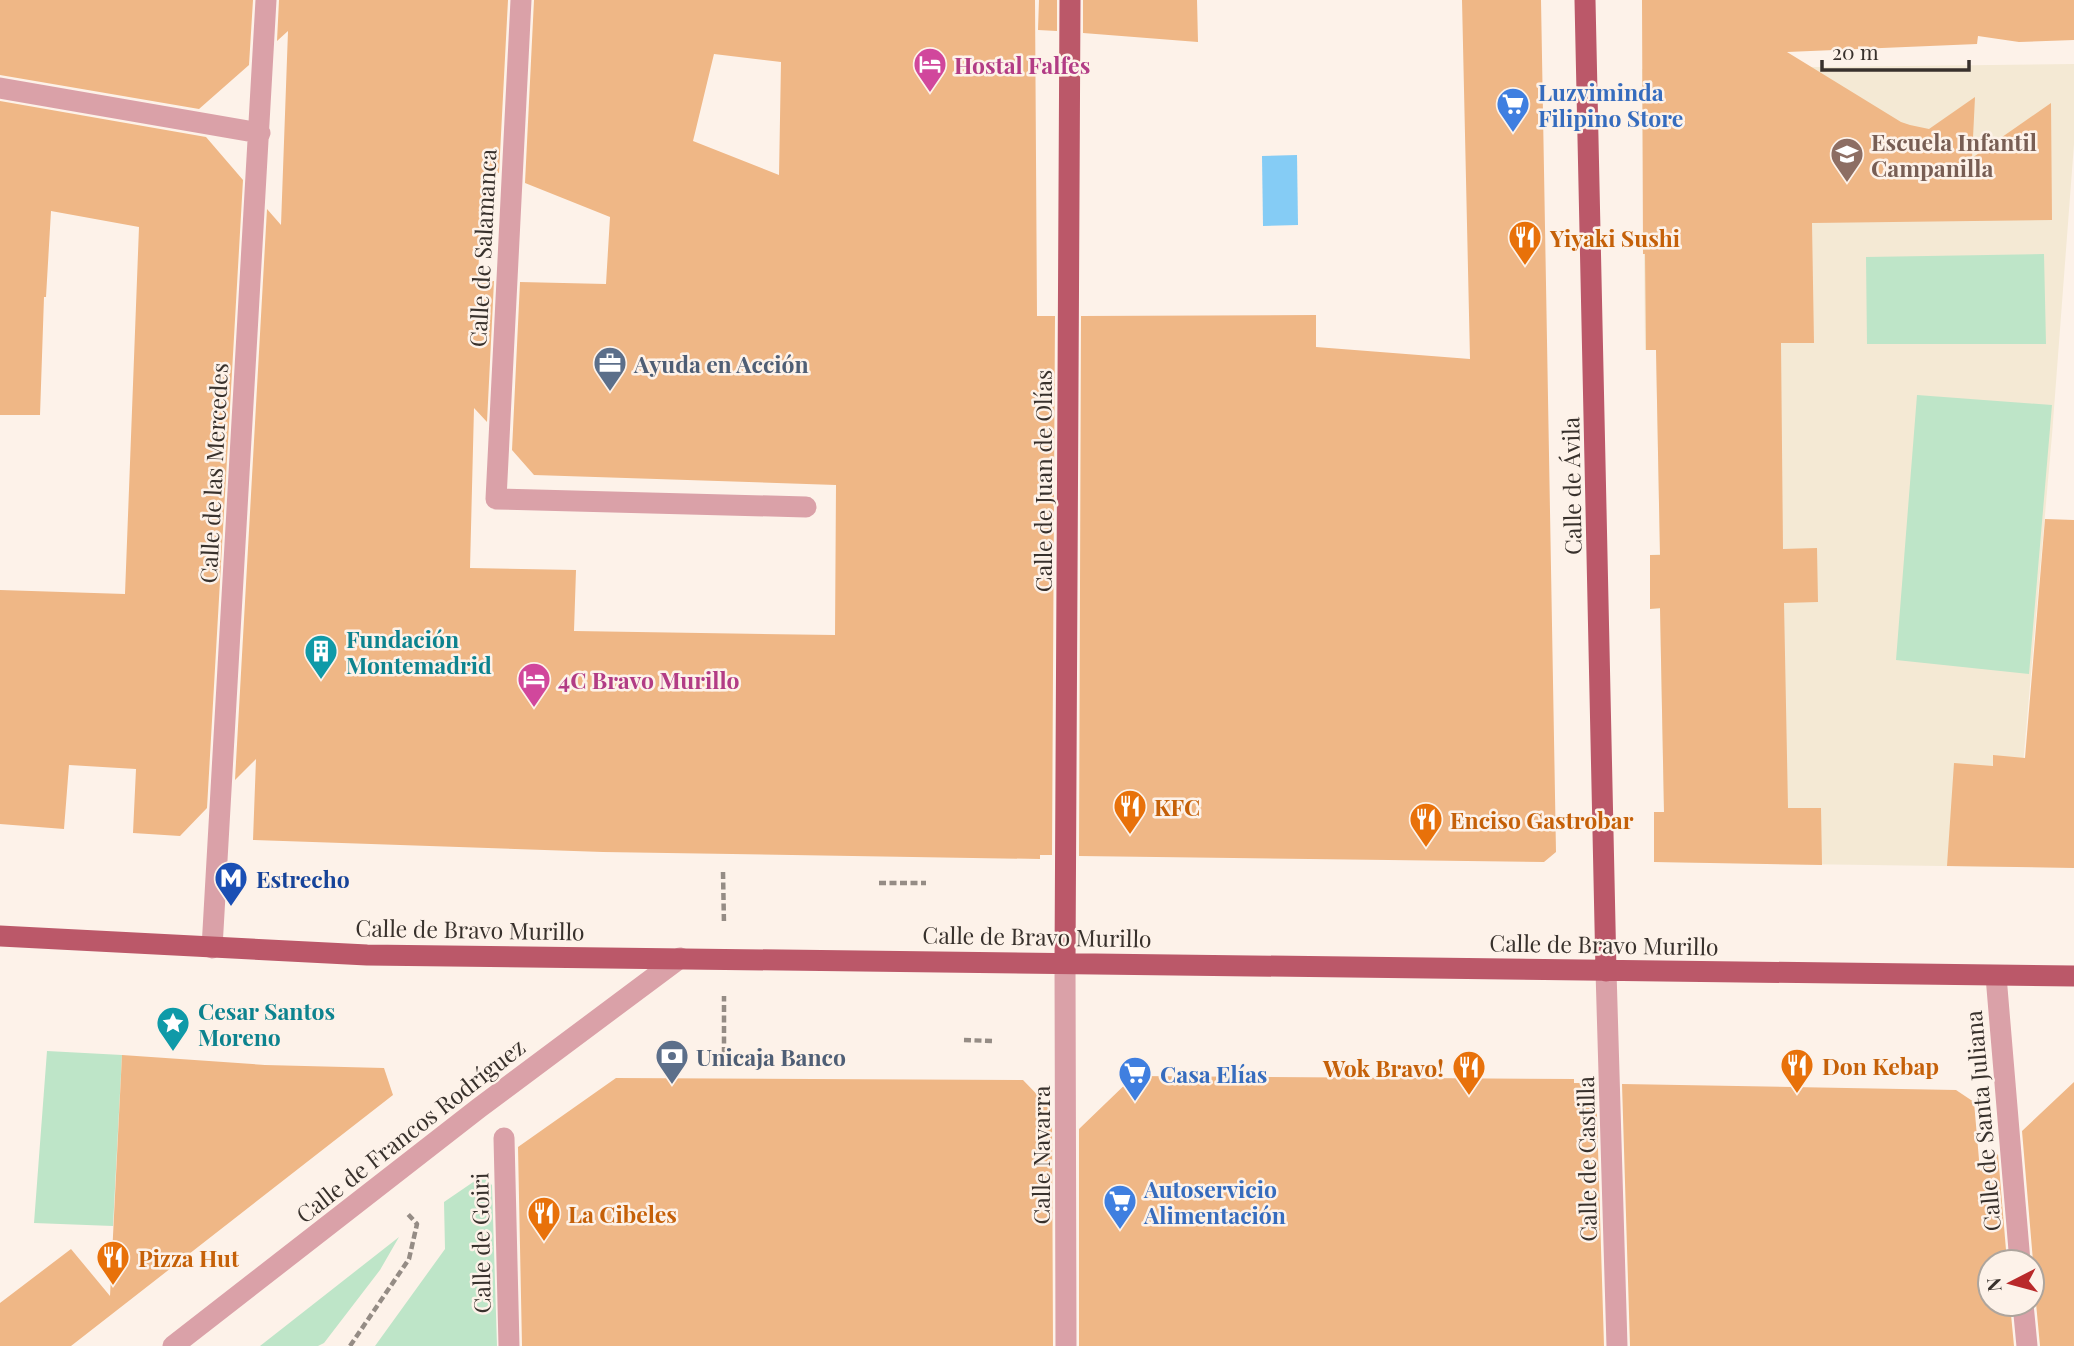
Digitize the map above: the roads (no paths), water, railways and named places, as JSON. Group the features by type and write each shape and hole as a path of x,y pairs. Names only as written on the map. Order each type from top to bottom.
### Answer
{"main road":[{"name":"Calle de Juan de Olías","path":"1065,963 1070,0"},
{"name":"Calle de Ávila","path":"1585,0 1606,971"},
{"name":"Calle de Bravo Murillo","path":"0,936 367,955 2074,976"}],"street":[{"name":"Calle de las Mercedes","path":"212,948 266,0"},
{"name":"Calle de Salamanca","path":"521,0 496,499 806,507"},
{"path":"0,88 260,133"},
{"name":"Calle de Francos Rodríguez","path":"173,1346 479,1108 680,958"},
{"name":"Calle Navarra","path":"1065,963 1066,1346"},
{"name":"Calle de Castilla","path":"1606,971 1617,1346"},
{"name":"Calle de Santa Juliana","path":"1996,976 2019,1248"},
{"name":"Calle de Goiri","path":"504,1138 509,1346"},
{"path":"2024,1318 2027,1346"}],"water":[{"path":"1297,155 1298,225 1263,226 1262,156"}],"place":[{"name":"Hostal Falfes","path":"930,94"},
{"name":"Luzviminda Filipino Store","path":"1513,134"},
{"name":"Escuela Infantil Campanilla","path":"1847,184"},
{"name":"Yiyaki Sushi","path":"1525,267"},
{"name":"Ayuda en Acción","path":"610,393"},
{"name":"Fundación Montemadrid","path":"321,681"},
{"name":"4C Bravo Murillo","path":"534,709"},
{"name":"KFC","path":"1130,836"},
{"name":"Enciso Gastrobar","path":"1426,849"},
{"name":"Estrecho","path":"231,908"},
{"name":"Cesar Santos Moreno","path":"173,1053"},
{"name":"Unicaja Banco","path":"672,1086"},
{"name":"Don Kebap","path":"1797,1095"},
{"name":"Wok Bravo!","path":"1469,1097"},
{"name":"Casa Elías","path":"1135,1103"},
{"name":"Autoservicio Alimentación","path":"1120,1231"},
{"name":"La Cibeles","path":"544,1243"},
{"name":"Pizza Hut","path":"113,1287"}]}
